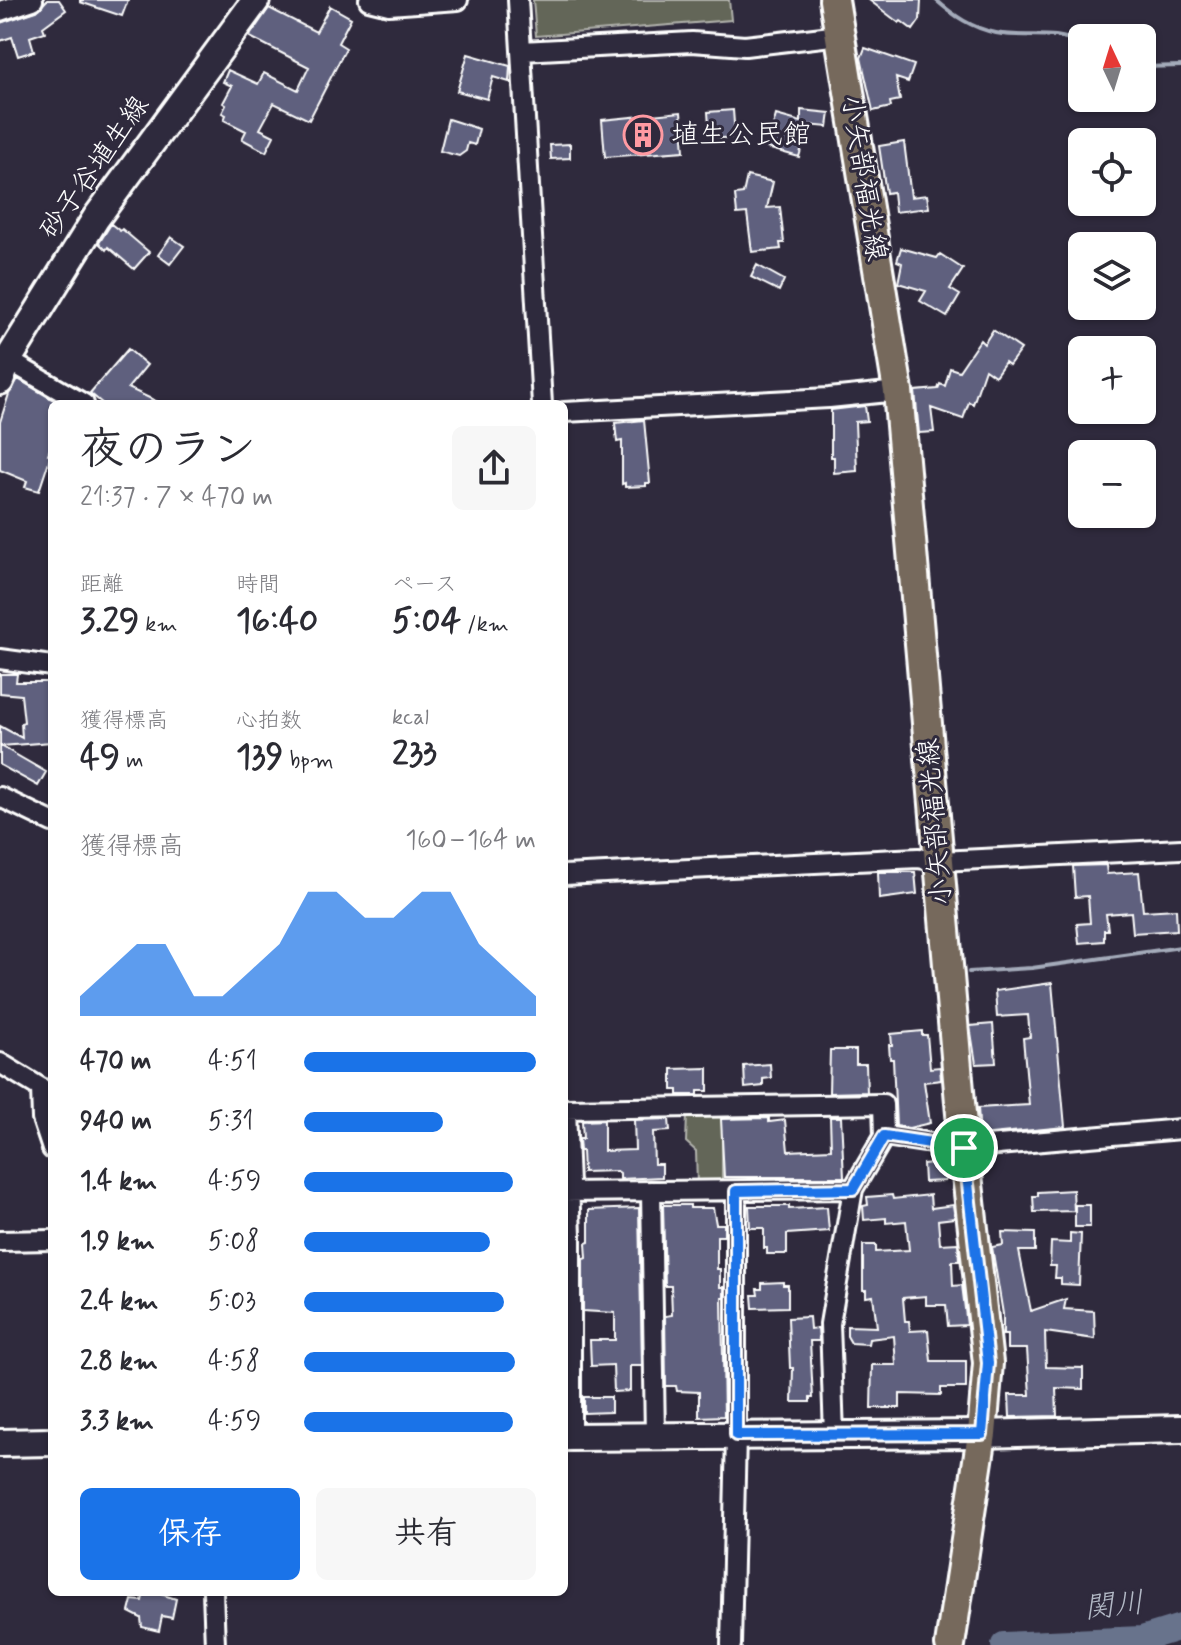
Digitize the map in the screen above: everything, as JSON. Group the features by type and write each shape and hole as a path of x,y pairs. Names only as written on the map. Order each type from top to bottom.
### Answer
{"main road":[{"name":"小矢部福光線","path":"834,0 898,391 964,1148 988,1363 982,1434 950,1645"}],"street":[{"path":"0,11 33,0"},
{"path":"369,0 389,5 458,0"},
{"path":"518,0 542,400"},
{"name":"砂子谷埴生線","path":"3,367 96,218 246,3"},
{"path":"522,51 692,42 745,46 840,35"},
{"path":"3,367 75,400"},
{"path":"568,412 829,398 898,391"},
{"path":"0,659 48,665"},
{"path":"0,797 48,820"},
{"path":"568,875 1181,849"},
{"path":"0,1063 41,1088 42,1119 48,1137"},
{"path":"568,1109 883,1104 884,1136 853,1189 830,1324 834,1435"},
{"path":"884,1136 964,1148 1181,1129"},
{"path":"568,1192 853,1189"},
{"path":"651,1191 655,1436"},
{"path":"731,1645 736,1435 736,1191"},
{"path":"0,1241 48,1240"},
{"path":"568,1437 982,1434 1181,1429"},
{"path":"0,1443 48,1442"},
{"path":"213,1596 215,1645"}],"green space":[{"path":"533,0 729,0 731,20 536,36"},
{"path":"687,1115 722,1115 722,1186 697,1185 696,1151 686,1142"}],"building":[{"path":"47,0 59,0 66,10 43,27 45,32 30,37 34,51 18,56 12,37 0,41 0,23 37,11"},
{"path":"80,0 128,0 122,16"},
{"path":"869,0 921,0 920,20 913,30"},
{"path":"330,6 351,18 338,43 346,48 309,120 274,103 260,129 274,136 266,152 242,139 246,131 224,120 226,115 222,113 226,105 223,103 232,86 223,82 228,70 258,84 264,73 298,90 309,67 250,37 251,34 269,8 316,32"},
{"path":"865,48 914,65 908,82 896,78 900,100 890,102 891,107 873,111 861,58"},
{"path":"468,54 510,66 509,82 493,77 487,99 457,91"},
{"path":"733,110 735,137 710,139 708,112"},
{"path":"801,110 830,113 828,127 808,125 799,157 767,148 776,115 801,122"},
{"name":"埴生公民館","path":"681,112 684,151 605,157 602,120"},
{"path":"448,119 479,129 475,145 468,143 466,151 459,156 440,151"},
{"path":"904,142 911,197 927,195 929,208 895,212 893,192 886,193 879,146"},
{"path":"570,144 570,158 551,159 550,145"},
{"path":"747,176 773,182 767,208 780,207 784,243 780,243 781,249 752,252 747,213 737,214 735,195 743,194"},
{"path":"111,224 120,231 122,229 149,252 134,269 99,243"},
{"path":"171,237 184,246 170,264 158,255"},
{"path":"901,248 937,258 940,254 963,269 950,289 960,295 947,317 920,301 926,291 898,283 902,263 897,261"},
{"path":"757,265 784,280 779,291 751,277"},
{"path":"993,330 1021,349 1009,365 1005,362 995,376 985,369 973,404 969,402 963,419 931,408 934,432 919,433 915,391 938,389 940,384 945,386 950,368 959,371 980,340 984,344"},
{"path":"128,349 147,365 128,388 154,400 98,400 90,393"},
{"path":"18,379 53,400 48,400 48,464 39,491 25,487 27,481 0,470 0,422 9,394"},
{"path":"865,406 867,421 855,422 857,471 834,473 831,410"},
{"path":"644,420 650,483 625,487 625,483 622,484 622,441 617,442 615,423"},
{"path":"0,674 17,674 16,682 48,682 48,742 1,746 46,772 38,786 0,765 0,726 22,738 21,723 24,722 21,695 0,693"},
{"path":"1106,865 1107,874 1139,872 1143,911 1176,909 1177,930 1133,933 1131,912 1106,914 1108,930 1104,930 1104,941 1079,943 1077,924 1090,923 1088,896 1075,897 1073,866"},
{"path":"878,872 915,872 917,894 879,899"},
{"path":"1052,983 1065,1127 980,1135 978,1108 1029,1105 1023,1038 1030,1037 1028,1015 997,1017 995,991"},
{"path":"993,1024 996,1063 976,1064 970,1026"},
{"path":"922,1031 922,1035 927,1035 930,1068 940,1067 941,1080 924,1082 930,1123 909,1128 896,1126 893,1059 890,1059 889,1045 892,1045 891,1034"},
{"path":"830,1050 856,1050 856,1064 866,1064 867,1092 829,1093"},
{"path":"770,1064 771,1078 763,1079 763,1086 745,1088 744,1066"},
{"path":"708,1068 708,1091 698,1091 698,1095 678,1095 678,1090 672,1090 672,1069"},
{"path":"830,1117 841,1117 844,1177 724,1177 721,1119 785,1120 788,1151 831,1149"},
{"path":"669,1119 670,1131 653,1132 654,1164 662,1164 662,1177 620,1179 617,1171 583,1172 579,1139 583,1139 582,1121 604,1120 604,1151 635,1150 634,1120"},
{"path":"944,1162 945,1181 924,1182 923,1164"},
{"path":"1073,1190 1074,1211 1034,1212 1033,1196 1038,1196 1038,1192"},
{"path":"892,1195 893,1199 930,1195 931,1208 953,1205 955,1218 938,1220 940,1244 958,1243 959,1261 952,1261 953,1286 962,1285 967,1325 948,1326 946,1305 926,1305 926,1296 903,1298 905,1321 909,1321 910,1331 928,1330 931,1361 966,1361 966,1388 941,1388 941,1395 900,1394 900,1408 871,1408 872,1365 896,1365 894,1336 869,1339 868,1344 851,1343 847,1326 877,1327 873,1296 866,1297 866,1290 863,1290 863,1245 876,1245 876,1252 909,1250 906,1221 886,1223 886,1218 864,1220 863,1206 868,1205 867,1197"},
{"path":"663,1205 713,1208 716,1224 724,1224 724,1236 717,1236 717,1269 720,1269 720,1287 724,1287 724,1416 699,1417 699,1392 677,1391 676,1386 666,1386 665,1316 672,1315 671,1286 665,1286"},
{"path":"1075,1205 1090,1205 1090,1227 1075,1227"},
{"path":"749,1206 789,1206 789,1209 827,1207 829,1231 787,1234 787,1254 767,1254 764,1228 750,1228"},
{"path":"639,1208 642,1366 630,1366 630,1391 614,1392 613,1365 591,1366 590,1340 615,1340 615,1313 583,1311 583,1259 587,1258 586,1243 589,1242 589,1210"},
{"path":"1002,1232 1035,1233 1035,1251 1019,1251 1031,1311 1066,1299 1064,1309 1094,1311 1095,1339 1045,1332 1046,1367 1083,1368 1083,1389 1056,1388 1057,1416 1010,1417 1009,1395 1030,1395 1027,1349 1007,1349 1007,1335 1003,1335 1003,1314 992,1247 1003,1245"},
{"path":"1070,1233 1081,1234 1079,1285 1061,1284 1061,1278 1055,1278 1056,1266 1050,1266 1051,1242 1070,1243"},
{"path":"783,1282 783,1285 788,1285 788,1307 753,1308 752,1295 758,1295 757,1289 762,1289 762,1283"},
{"path":"809,1317 810,1329 818,1328 819,1341 810,1341 813,1398 810,1402 792,1402 793,1368 790,1368 788,1318"},
{"path":"584,1397 611,1397 611,1412 584,1413"},
{"path":"143,1596 176,1599 172,1618 162,1616 159,1631 142,1627 141,1618 129,1612 132,1600 142,1601"}],"waterway":[{"path":"936,0 964,21 987,31 1068,38"},
{"path":"1156,67 1181,66"},
{"path":"969,972 1032,968 1181,947"},
{"name":"関川","path":"1004,1645 1142,1639 1181,1627"}],"place":[{"name":"埴生公民館","path":"643,135"}],"route":[{"path":"884,1136 964,1148 988,1363 982,1434 736,1435 736,1191 853,1189 884,1136"}]}
